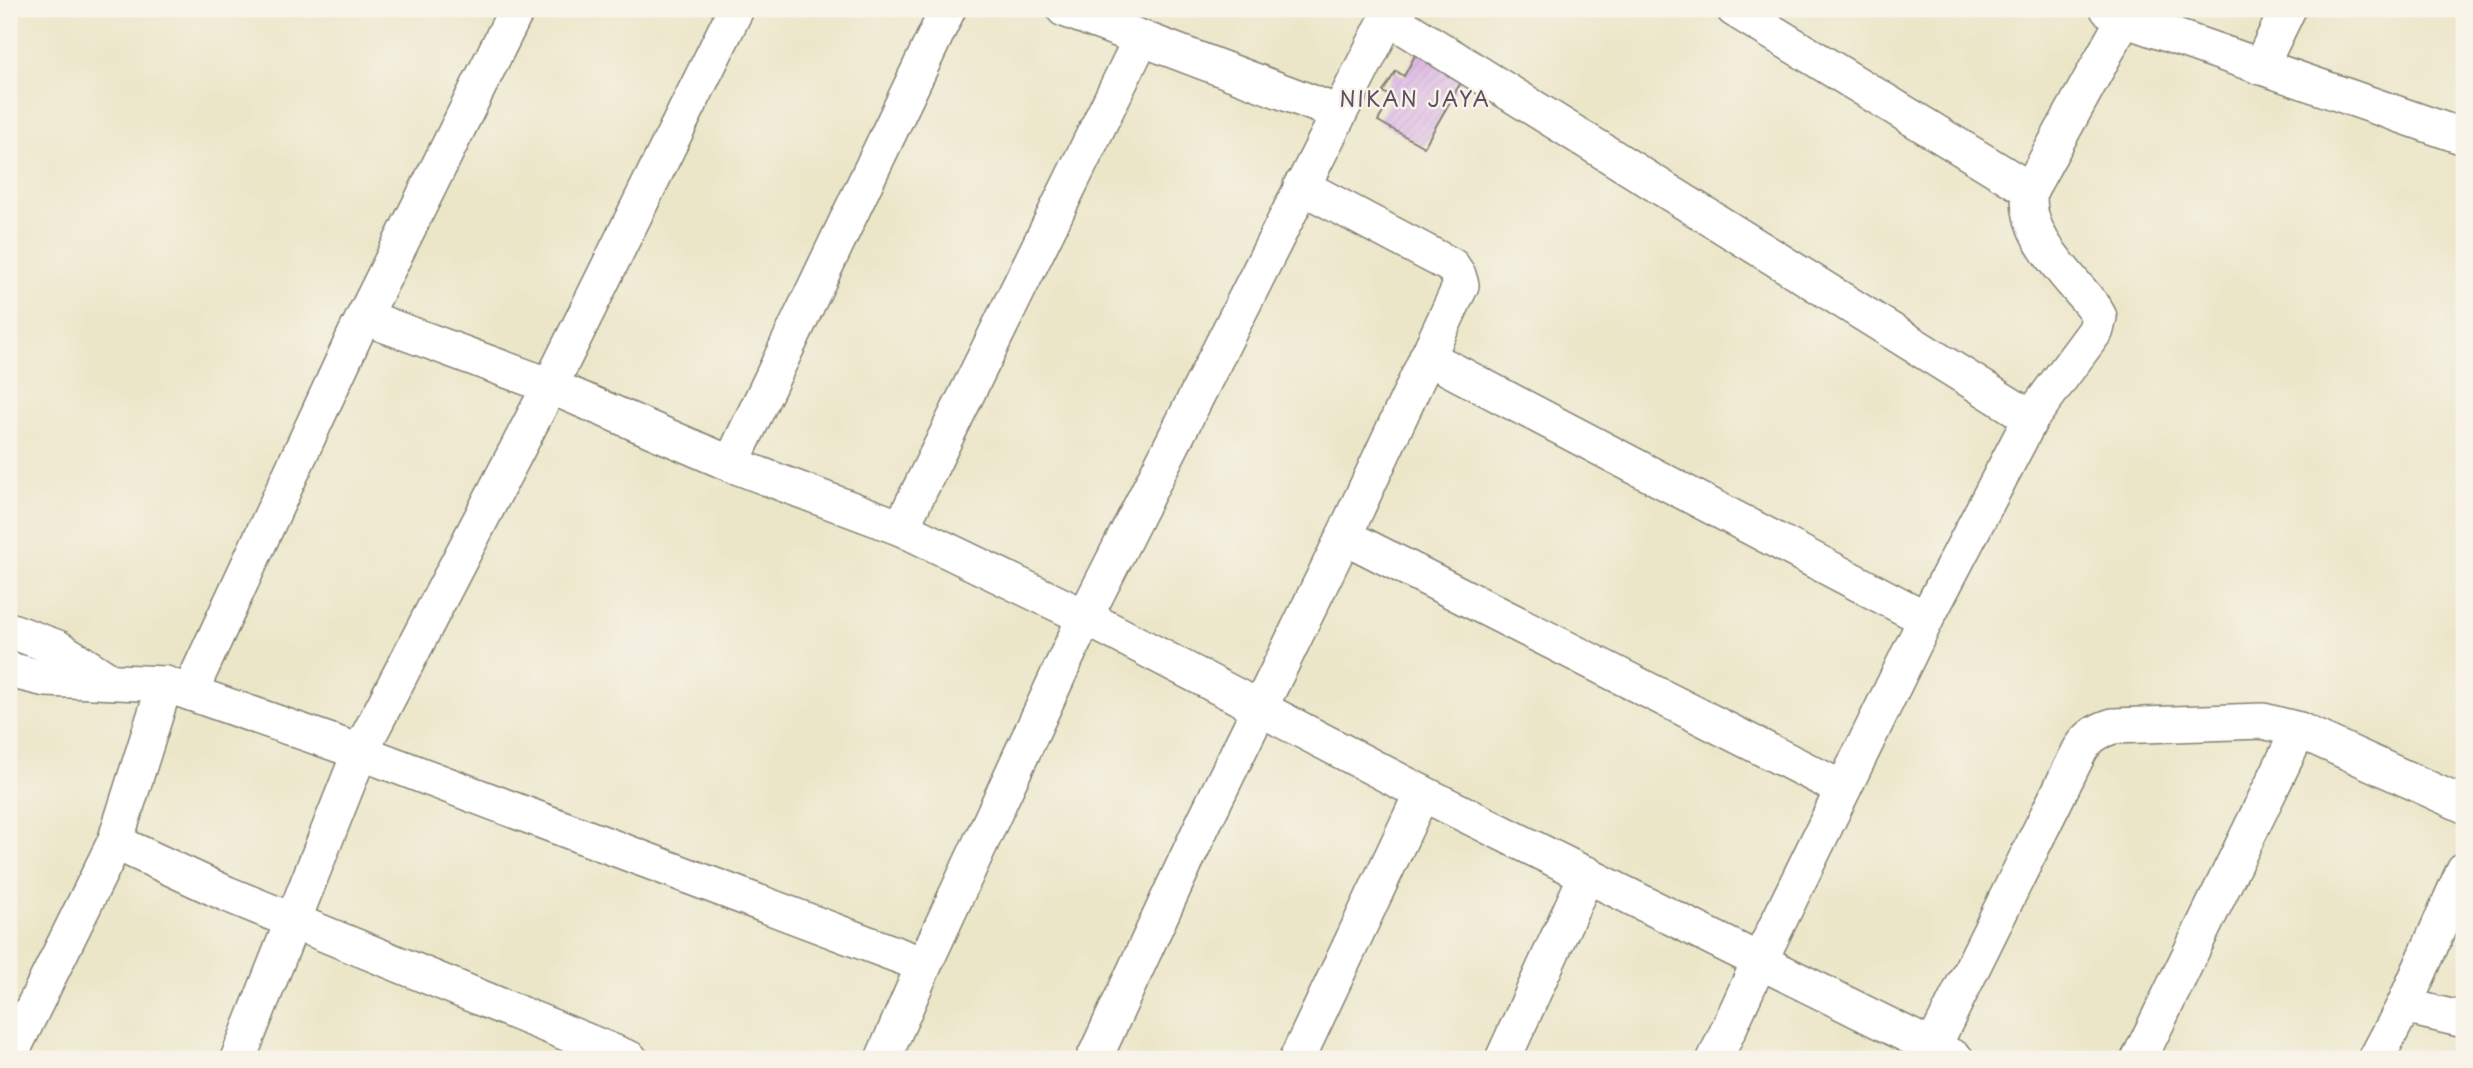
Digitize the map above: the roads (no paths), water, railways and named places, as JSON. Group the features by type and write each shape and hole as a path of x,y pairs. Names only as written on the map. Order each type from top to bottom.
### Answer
{"street":[{"path":"9,1057 115,842 178,688 517,9"},
{"path":"238,1059 360,752 550,386 736,9"},
{"path":"731,464 948,9"},
{"path":"1064,9 1339,113"},
{"path":"1734,9 2030,190"},
{"path":"2260,67 2288,9"},
{"path":"883,1059 923,965 1085,617 1390,13 2031,418"},
{"path":"1715,1059 1760,960 1926,619 2031,418 2096,330 2099,317 2040,240 2032,225 2028,203 2030,190 2116,14 2464,137"},
{"path":"901,528 1141,38"},
{"path":"1094,1059 1202,825 1344,536 1461,285 1452,266 1301,186"},
{"path":"364,317 550,386 731,464 901,528 1085,617 1422,793 1760,960 1939,1055 2080,750 2088,737 2097,731 2113,726 2263,721 2299,730 2464,805"},
{"path":"1427,357 1926,619"},
{"path":"1344,536 1843,789"},
{"path":"9,630 58,648 108,680"},
{"path":"9,670 46,679 108,680 178,688 360,752 923,965"},
{"path":"2138,1059 2299,730"},
{"path":"1297,1059 1422,793"},
{"path":"115,842 577,1050 630,1059"},
{"path":"2376,1059 2404,1006 2464,870"},
{"path":"1503,1059 1587,874"},
{"path":"2404,1006 2464,1020"}],"district":[{"name":"NIKAN JAYA","path":"1415,98"}]}
